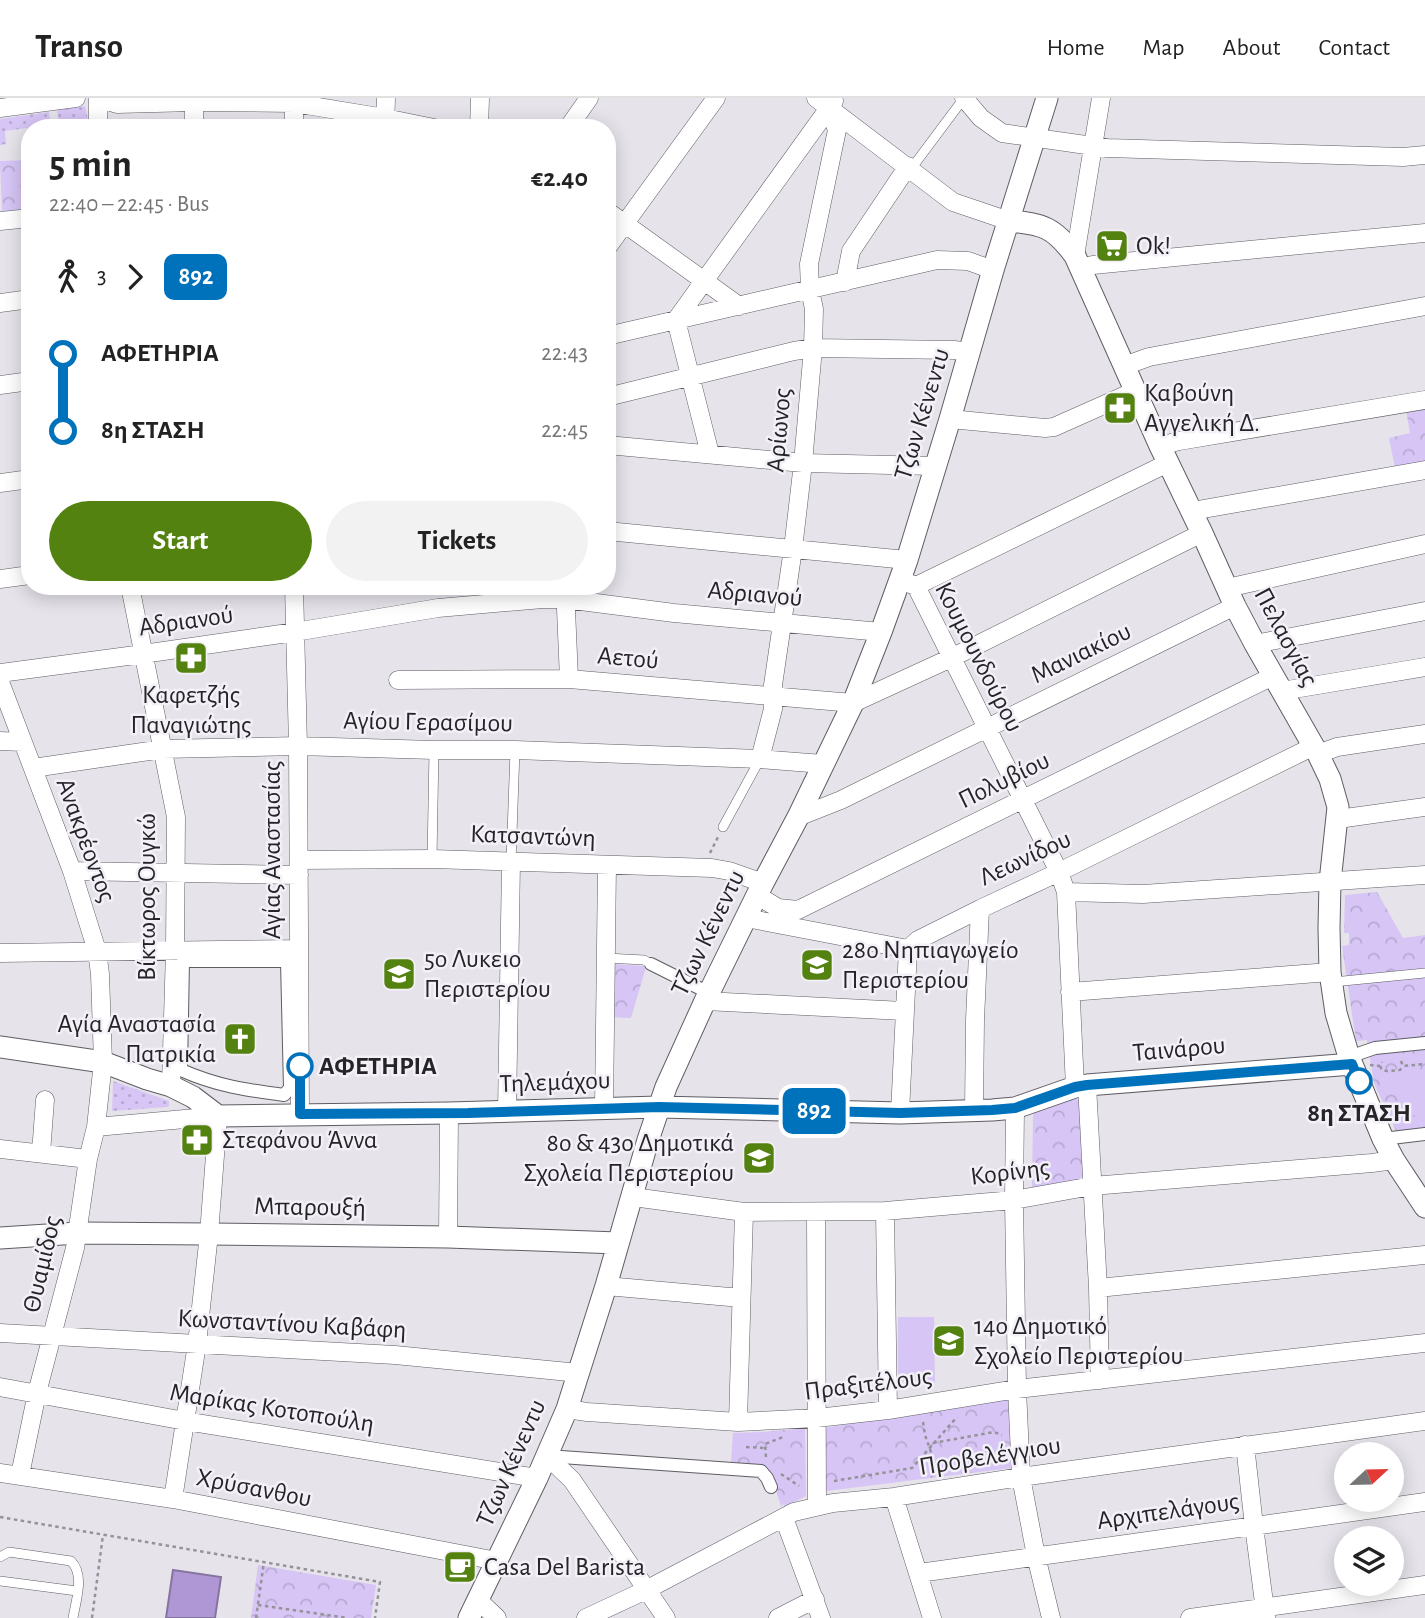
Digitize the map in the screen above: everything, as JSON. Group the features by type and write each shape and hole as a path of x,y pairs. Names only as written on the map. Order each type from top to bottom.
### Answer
{"street":[{"path":"0,108 76,98"},
{"path":"98,119 99,98 117,104 194,100 294,101 368,119"},
{"path":"385,119 386,98"},
{"path":"479,119 480,98"},
{"path":"574,119 589,98"},
{"path":"616,236 716,98"},
{"path":"964,98 981,118 1002,133 1107,148 1403,157 1425,155"},
{"name":"Τζων Κένεντυ","path":"474,1609 567,1409 666,1087 707,997 853,704 881,632 908,575 935,466 1047,98"},
{"path":"1101,98 1077,262 1093,265 1425,233"},
{"path":"194,100 194,119"},
{"path":"294,101 294,119"},
{"path":"710,454 676,320 827,101 953,202 1009,221"},
{"name":"Αρίωνος","path":"760,759 773,709 773,685 803,463 814,348 814,309 809,264 837,130 827,101"},
{"path":"845,282 850,251 909,168"},
{"path":"616,218 739,306"},
{"path":"0,221 21,219"},
{"name":"Πελασγίας","path":"1009,221 1034,223 1052,230 1063,240 1077,262 1231,597 1316,750 1335,794 1338,819 1330,882 1331,977 1336,1013 1350,1060 1383,1139 1425,1207"},
{"path":"616,334 937,260 968,261 993,270"},
{"path":"0,303 21,300"},
{"path":"1124,366 1149,357 1425,306"},
{"path":"616,395 814,348 970,352"},
{"path":"0,385 21,382"},
{"path":"950,419 1054,427 1135,391"},
{"path":"616,532 793,549 908,575 1164,455 1179,441 1425,400"},
{"path":"616,446 803,463 935,466"},
{"path":"1192,511 1425,470"},
{"path":"0,483 21,480"},
{"path":"853,704 1202,533"},
{"name":"Μανιακίου","path":"798,817 841,800 987,729 1231,597 1425,544"},
{"name":"Κουμουνδούρου","path":"908,575 1023,800 1066,891 1070,992 1092,1186 1100,1380"},
{"path":"0,579 21,576"},
{"name":"Βίκτωρος Ουγκώ","path":"132,595 176,817 181,954 171,1086"},
{"name":"Αγίας Αναστασίας","path":"294,595 298,746 300,1114"},
{"name":"Αδριανού","path":"0,673 295,632 438,608 543,599 558,595"},
{"path":"565,595 569,679"},
{"name":"Αδριανού","path":"576,595 674,613 881,632"},
{"path":"1255,644 1425,611"},
{"name":"Πολυβίου","path":"760,889 778,908 798,910 1023,800 1277,683 1425,667"},
{"name":"Αετού","path":"398,680 569,679 853,704"},
{"name":"Ανακρέοντος","path":"0,682 72,871 97,951 103,1062"},
{"name":"Λεωνίδου","path":"908,949 918,940 980,909 1316,750 1425,734"},
{"path":"0,741 23,742"},
{"name":"Αγίου Γερασίμου","path":"33,768 163,749 298,746 515,750 760,759 823,764"},
{"path":"1338,819 1425,807"},
{"name":"Κατσαντώνη","path":"72,871 176,873 432,859 702,868 729,871 760,889"},
{"path":"507,1112 511,862"},
{"path":"604,1108 607,865"},
{"path":"1066,891 1143,894 1425,875"},
{"path":"974,1110 980,909"},
{"path":"746,918 908,949 900,1113"},
{"path":"181,954 298,949"},
{"path":"2,950 181,954 287,961 290,1088 284,1095 234,1088 181,1070 181,954"},
{"path":"651,964 707,997 904,1011"},
{"path":"1070,992 1331,977"},
{"path":"1350,1060 1375,1048 1425,1043"},
{"path":"0,1047 103,1062 171,1086 193,1097 218,1116 197,1344 173,1499"},
{"name":"Ταινάρου","path":"1015,1108 1081,1086 1350,1060"},
{"name":"Θυαμίδος","path":"20,1475 37,1393 78,1233 88,1159 96,1127 103,1062"},
{"path":"41,1153 45,1100"},
{"name":"Τηλεμάχου","path":"96,1127 218,1116 300,1114 659,1107 900,1113 1015,1108"},
{"path":"1015,1108 1017,1389 1021,1477 1051,1618"},
{"path":"448,1237 449,1113"},
{"path":"1383,1139 1425,1134"},
{"path":"0,1149 88,1159"},
{"name":"Κορίνης","path":"633,1197 744,1212 886,1211 1014,1200 1092,1186 1394,1160"},
{"path":"886,1211 888,1410"},
{"path":"738,1422 744,1212"},
{"path":"817,1212 817,1418 811,1487 817,1506"},
{"name":"Μπαρουξή","path":"0,1238 78,1233 209,1234 448,1237 618,1243"},
{"path":"1098,1289 1425,1255"},
{"path":"607,1286 741,1298"},
{"name":"Κωνσταντίνου Καβάφη","path":"0,1333 395,1355 579,1373"},
{"name":"Πραξιτέλους","path":"567,1409 738,1422 817,1418 888,1410 1017,1389 1425,1343"},
{"name":"Μαρίκας Κοτοπούλη","path":"0,1387 185,1422 537,1478"},
{"name":"Προβελέγγιου","path":"586,1618 646,1590 794,1512 817,1506 1425,1421"},
{"path":"1245,1445 1266,1613"},
{"path":"547,1456 761,1471 768,1477"},
{"path":"547,1456 572,1480 666,1618"},
{"name":"Χρύσανθου","path":"0,1473 173,1499 496,1561"},
{"path":"894,1497 932,1618"},
{"name":"Αρχιπελάγους","path":"919,1573 1425,1502"},
{"path":"784,1518 821,1618"},
{"path":"1190,1618 1266,1613 1425,1585"},
{"path":"778,1618 815,1599"},
{"path":"474,1609 496,1618"}],"lane":[{"path":"909,168 964,98"},
{"path":"432,859 434,750"},
{"path":"511,862 515,750"},
{"path":"723,827 760,759"},
{"path":"606,958 644,960 651,964"},
{"path":"1331,977 1425,973"},
{"path":"0,1557 9,1552 71,1561 78,1570 79,1577 73,1618"},
{"path":"0,1581 77,1591"}],"path":[{"path":"702,868 723,827"},
{"path":"1398,1058 1403,1066"},
{"path":"1350,1060 1380,1066 1387,1072 1400,1070 1403,1066 1425,1064"},
{"path":"1380,1066 1384,1060"},
{"path":"786,1436 765,1444 768,1477 811,1487 912,1468 961,1412 960,1398"},
{"path":"922,1404 925,1435 945,1489"},
{"path":"933,1443 994,1432 1019,1442"},
{"path":"746,1447 765,1448"},
{"path":"0,1517 380,1582 375,1618"},
{"path":"92,1618 103,1534"},
{"path":"256,1618 264,1562"},
{"path":"258,1605 348,1618"}],"green space":[{"path":"85,106 88,119 58,119 57,110"},
{"path":"49,112 50,119 21,119 21,129 5,131 6,144 0,145 0,119"},
{"path":"21,160 21,209 2,212 0,161"},
{"path":"1425,407 1425,462 1395,468 1389,438 1410,433 1406,410"},
{"path":"1377,892 1403,938 1425,935 1425,1127 1396,1131 1374,1083 1367,1040 1356,1041 1342,946 1349,945 1349,933 1344,933 1345,895"},
{"path":"613,964 646,967 631,1018 613,1017"},
{"path":"1425,1074 1425,1114 1401,1117 1396,1078"},
{"path":"113,1081 169,1101 169,1105 112,1111"},
{"path":"1075,1096 1079,1102 1085,1173 1079,1180 1036,1189 1032,1187 1033,1116 1036,1108"},
{"path":"898,1317 934,1317 935,1382 898,1382"},
{"path":"1008,1398 1011,1468 826,1491 825,1428 963,1403"},
{"path":"805,1428 806,1496 785,1507 784,1504 781,1506 771,1476 764,1467 731,1462 733,1433"},
{"path":"258,1565 376,1585 371,1618 251,1618"}],"shaded area":[{"path":"173,1570 221,1577 215,1618 166,1618"}],"bus line":[{"name":"892","path":"300,1066 300,1114 468,1113 659,1107 900,1113 1015,1108 1087,1085 1352,1064 1359,1081"}],"place":[{"name":"Ok!","path":"1112,246"},
{"name":"Καβούνη Αγγελική Δ.","path":"1120,408"},
{"name":"Καφετζής Παναγιώτης","path":"191,658"},
{"name":"28ο Νηπιαγωγείο Περιστερίου","path":"817,965"},
{"name":"5ο Λυκειο Περιστερίου","path":"399,974"},
{"name":"Αγία Αναστασία Πατρικία","path":"240,1039"},
{"name":"ΑΦΕΤΗΡΙΑ","path":"300,1066"},
{"name":"8η ΣΤΑΣΗ","path":"1359,1081"},
{"name":"Στεφάνου Άννα","path":"197,1140"},
{"name":"8ο & 43ο Δημοτικά Σχολεία Περιστερίου","path":"759,1158"},
{"name":"14ο Δημοτικό Σχολείο Περιστερίου","path":"949,1341"},
{"name":"Casa Del Barista","path":"460,1567"}]}
